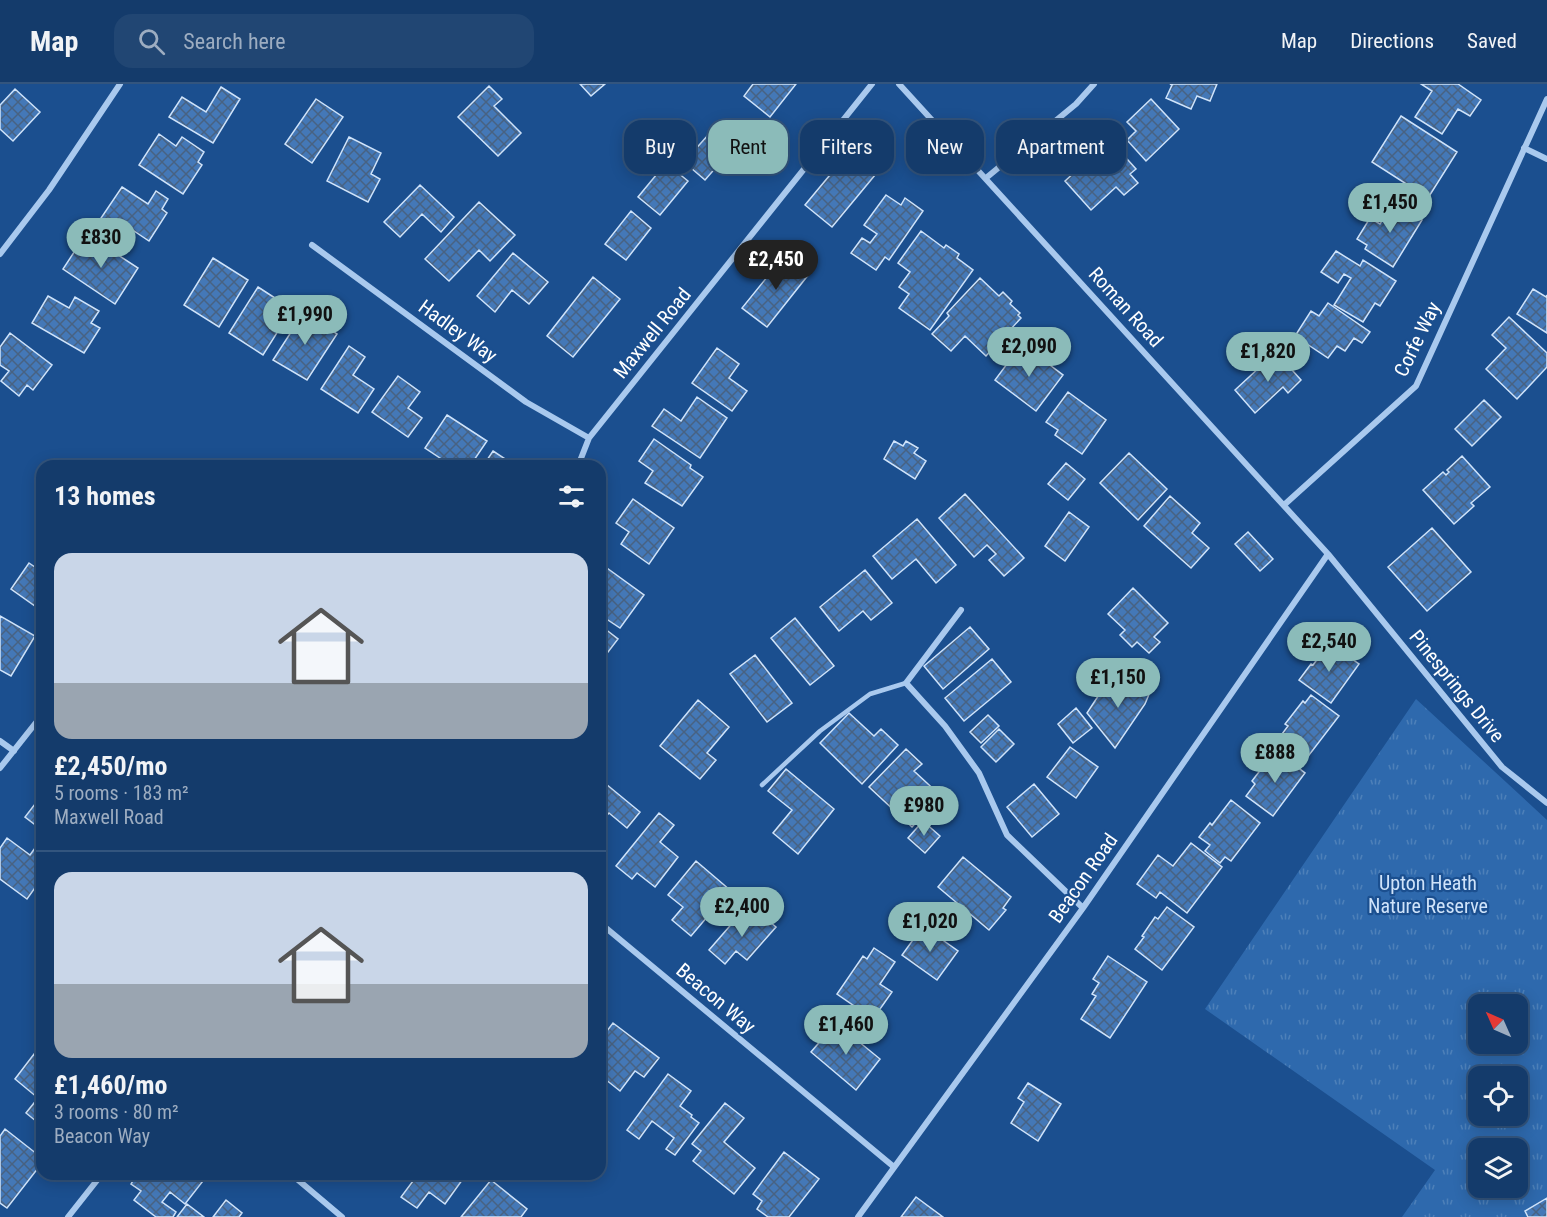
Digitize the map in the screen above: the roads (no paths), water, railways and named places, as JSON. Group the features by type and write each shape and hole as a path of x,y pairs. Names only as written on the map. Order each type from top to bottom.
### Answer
{"street":[{"path":"0,254 49,190 120,84"},
{"name":"Maxwell Road","path":"580,460 589,438 872,84"},
{"name":"Roman Road","path":"899,84 1328,554"},
{"path":"986,178 1076,104 1094,84"},
{"name":"Corfe Way","path":"1284,505 1416,386 1547,99"},
{"path":"1524,148 1547,159"},
{"name":"Hadley Way","path":"312,245 526,402 589,438"},
{"name":"Pinesprings Drive","path":"1328,554 1502,767 1547,803"},
{"name":"Beacon Road","path":"858,1217 1083,908 1328,554"},
{"path":"961,610 906,683 945,726 979,773 1007,835 1083,908"},
{"path":"0,768 36,723"},
{"path":"0,741 14,751"},
{"name":"Beacon Way","path":"606,928 894,1167"},
{"path":"68,1217 97,1180"},
{"path":"298,1180 342,1217"}],"lane":[{"path":"762,785 820,731 870,694 906,683"}],"park label":[{"name":"Upton Heath Nature Reserve","path":"1428,894"}]}
